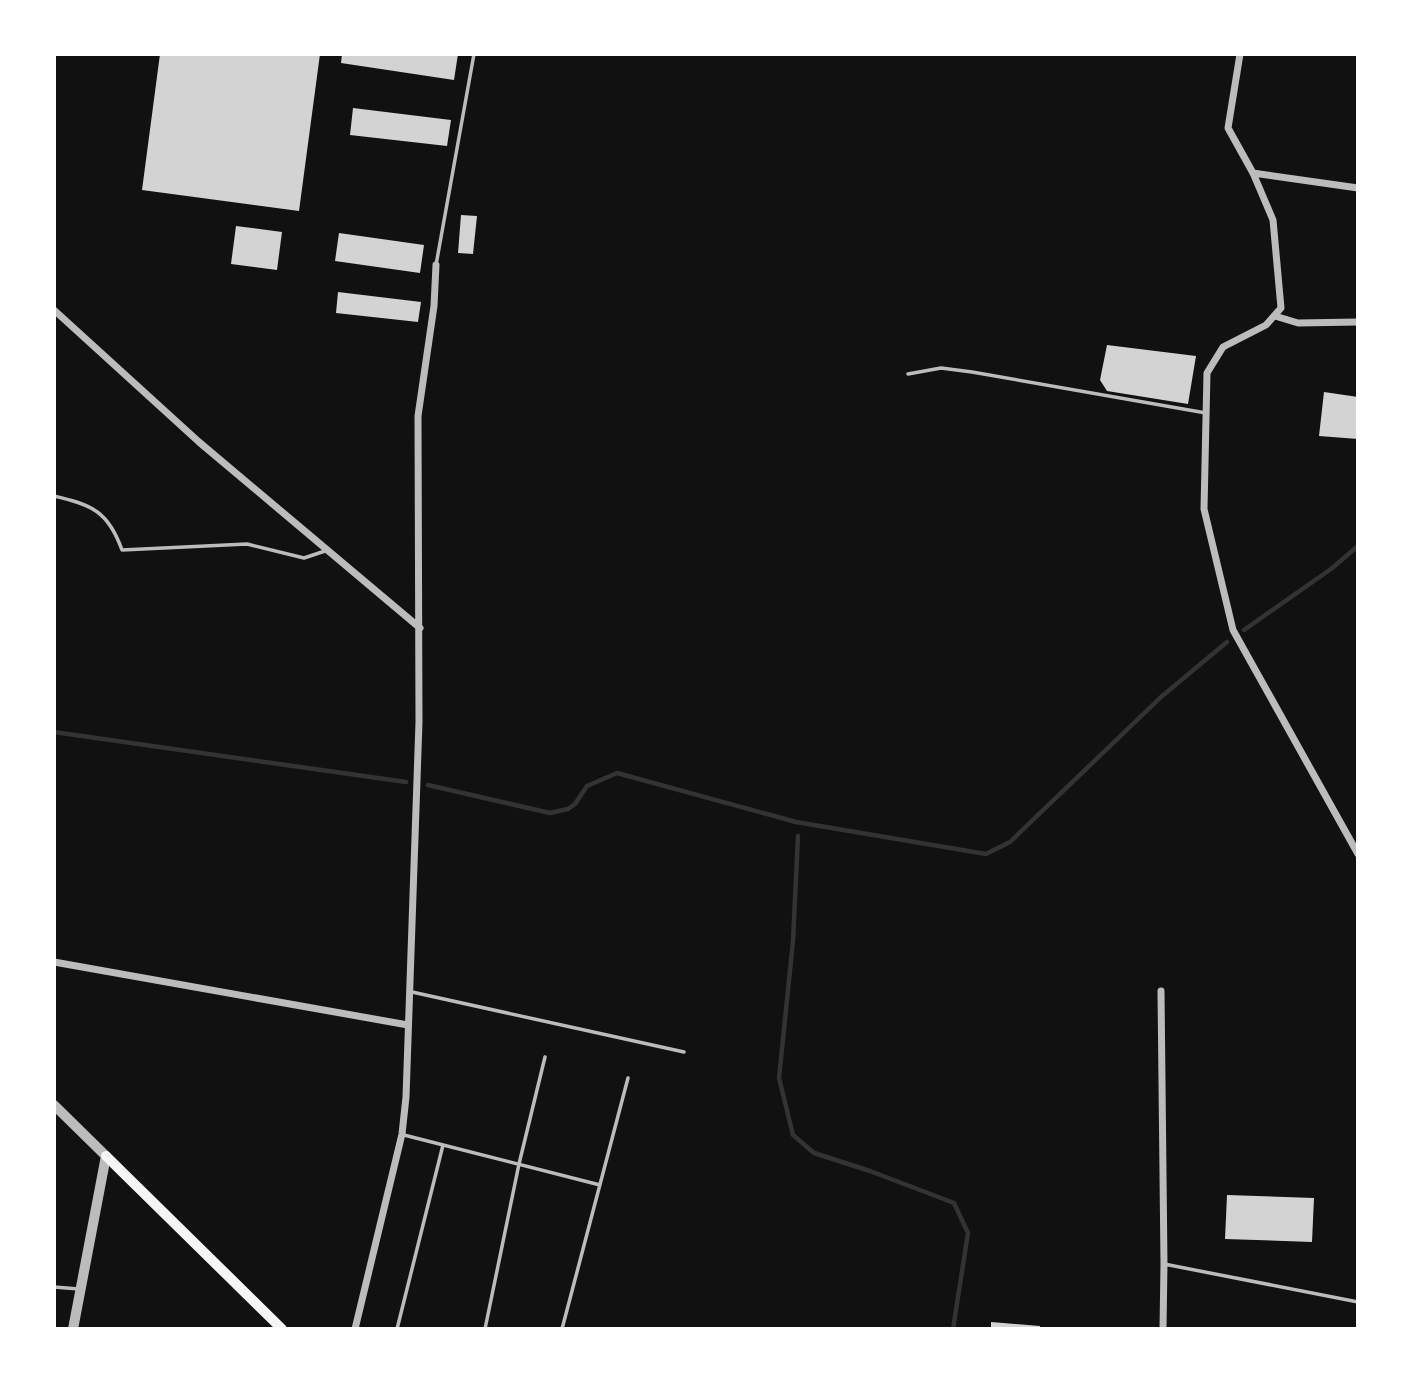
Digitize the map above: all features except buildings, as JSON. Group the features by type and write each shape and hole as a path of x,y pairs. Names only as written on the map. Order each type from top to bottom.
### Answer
{"main road":[{"path":"106,1156 282,1329"}],"street":[{"path":"1240,54 1228,128 1253,173 1273,220 1281,309 1266,325 1223,347 1207,373 1204,509 1233,630 1255,665 1358,854"},
{"path":"1253,173 1358,188"},
{"path":"355,1329 402,1134 406,1097 420,628 418,416 434,306 436,265"},
{"path":"54,310 200,442 420,628"},
{"path":"1275,316 1298,323 1358,322"},
{"path":"54,962 408,1025"},
{"path":"1161,991 1163,1329"},
{"path":"54,1105 106,1156 73,1329"}],"lane":[{"path":"436,265 474,54"},
{"path":"908,374 941,368 972,372 1206,413"},
{"path":"54,496 84,503 98,510 107,520 122,550 247,544 304,558 328,550"},
{"path":"410,991 684,1052"},
{"path":"485,1329 519,1164 545,1057"},
{"path":"562,1329 628,1078"},
{"path":"402,1134 600,1185"},
{"path":"397,1329 443,1145"},
{"path":"1164,1264 1358,1302"},
{"path":"54,1287 81,1289"}],"waterway":[{"path":"1244,630 1331,569 1358,546"},
{"path":"428,785 550,813 568,809 575,804 587,786 617,773 796,822 986,854 1010,842 1161,697 1227,642"},
{"path":"54,732 406,782"},
{"path":"798,836 793,941 779,1078 793,1135 814,1153 954,1203 968,1233 953,1329"}]}
